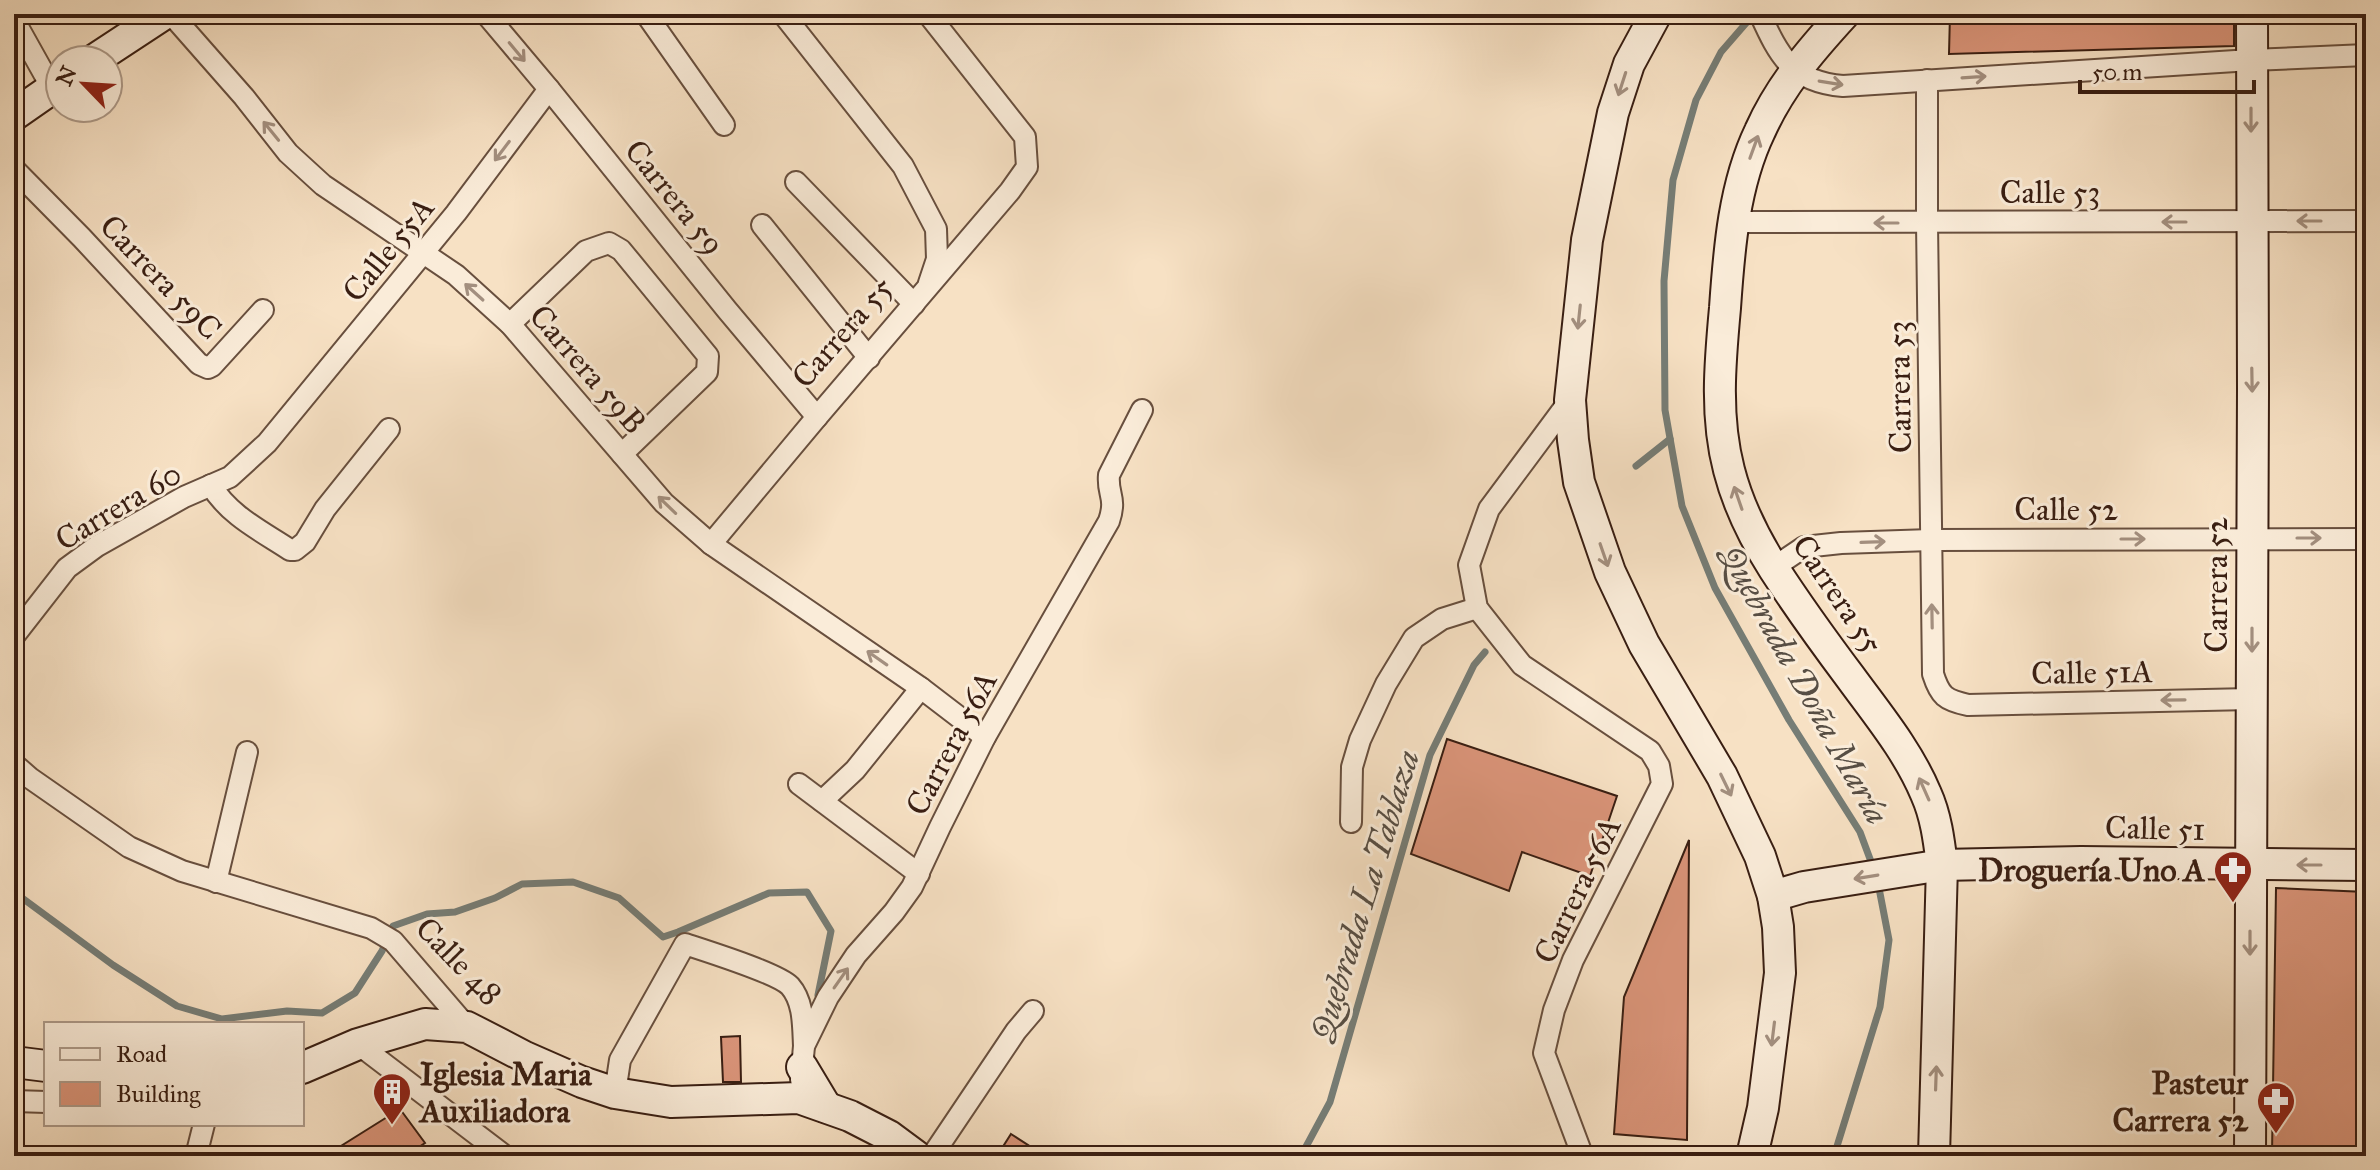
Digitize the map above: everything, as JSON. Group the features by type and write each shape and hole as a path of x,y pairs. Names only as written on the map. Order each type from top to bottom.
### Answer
{"street":[{"path":"118,44 164,14"},
{"name":"Carrera 59B","path":"171,14 288,153 323,185 456,275 510,324 664,503 711,544 921,688 985,737"},
{"name":"Carrera 59","path":"486,14 817,417"},
{"path":"646,14 724,125"},
{"path":"783,14 903,166 936,229 937,259 920,298 796,182"},
{"name":"Carrera 55","path":"711,544 1027,167 1025,137 928,14"},
{"path":"1656,14 1629,64 1613,113 1587,240 1570,400 1573,440 1579,482 1610,572 1644,644 1722,776 1760,856 1773,896 1780,973 1763,1108 1752,1156"},
{"path":"1760,14 1774,45 1795,71 1827,84 1843,86 2366,55"},
{"name":"Carrera 55","path":"1844,14 1780,93 1759,133 1743,175 1734,222 1719,373 1721,423 1729,469 1743,512 1773,568 1913,766 1927,796 1937,829 1934,1156"},
{"name":"Carrera 52","path":"2250,1156 2252,14"},
{"path":"14,20 44,66"},
{"name":"Carrera 53","path":"1927,80 1933,674 1938,691"},
{"name":"Calle 55A","path":"267,443 423,254 549,89"},
{"path":"14,115 44,94"},
{"name":"Carrera 59C","path":"14,169 199,364 208,368 212,366 263,310"},
{"name":"Calle 53","path":"1734,222 2366,221"},
{"path":"762,225 869,358"},
{"path":"510,324 586,251 609,243 621,250 708,356 707,372 622,454"},
{"path":"1351,822 1352,767 1360,740 1386,684 1414,638 1442,619 1477,608 1469,565 1489,509 1570,400"},
{"name":"Carrera 56A","path":"803,1056 828,997 856,955 894,912 919,874 985,737 1109,521 1115,505 1108,483 1109,475 1142,410"},
{"path":"211,485 222,500 259,532 295,550 305,542 325,509 389,429"},
{"name":"Carrera 60","path":"14,636 67,568 97,546 184,497 230,477 267,443"},
{"name":"Calle 52","path":"1773,568 1804,547 1817,544 1931,540 2366,539"},
{"name":"Carrera 56A","path":"1477,608 1522,665 1650,751 1659,766 1662,784 1573,960 1554,1010 1544,1053 1580,1149"},
{"path":"822,801 855,770 921,688"},
{"name":"Calle 51A","path":"1938,691 1951,702 1968,705 2251,699"},
{"path":"216,882 247,752"},
{"name":"Calle 48","path":"14,764 129,847 182,871 374,930 393,941 467,1027 582,1082 615,1093 671,1102 813,1103 850,1116 889,1136 916,1156"},
{"path":"799,784 919,874"},
{"name":"Calle 51","path":"1773,896 1804,887 1936,866 2081,862 2366,865"},
{"path":"615,1093 620,1060 685,944 763,972 789,985 800,1004 803,1056 813,1103"},
{"path":"932,1156 1016,1031 1033,1011"},
{"path":"304,1067 358,1044 425,1024 467,1027"},
{"path":"358,1044 505,1156"},
{"path":"14,1062 44,1066"},
{"path":"14,1101 44,1102"},
{"path":"196,1156 204,1126"}],"building":[{"path":"1950,14 2234,14 2234,46 1949,54"},
{"path":"1447,739 1617,796 1590,876 1522,852 1509,891 1411,854"},
{"path":"1689,840 1687,1140 1614,1134 1624,997"},
{"path":"2276,888 2366,892 2366,1155 2272,1154"},
{"path":"740,1036 741,1082 723,1082 721,1037"},
{"name":"Iglesia Maria Auxiliadora","path":"400,1109 425,1143 405,1156 325,1156"},
{"path":"1011,1134 1045,1156 997,1156"}],"waterway":[{"name":"Quebrada Doña María","path":"1754,14 1721,52 1696,100 1673,180 1664,281 1665,410 1682,506 1715,588 1789,720 1860,832 1873,867"},
{"name":"Quebrada La Tablaza","path":"1636,466 1670,439"},
{"name":"Quebrada La Tablaza","path":"1301,1156 1330,1102 1430,755 1474,665 1485,652"},
{"name":"Quebrada La Tablaza","path":"14,892 113,965 177,1006 222,1019 287,1011 322,1013 355,993 382,951 393,926 427,914 455,912 495,898 522,884 573,882 619,898 663,937 769,893 807,892 831,931 818,995"},
{"name":"Quebrada Doña María","path":"1834,1156 1880,1007 1889,940 1878,883"}],"place":[{"name":"Droguería Uno A","path":"2233,904"},
{"name":"Iglesia Maria Auxiliadora","path":"392,1126"},
{"name":"Pasteur Carrera 52","path":"2276,1135"}]}
